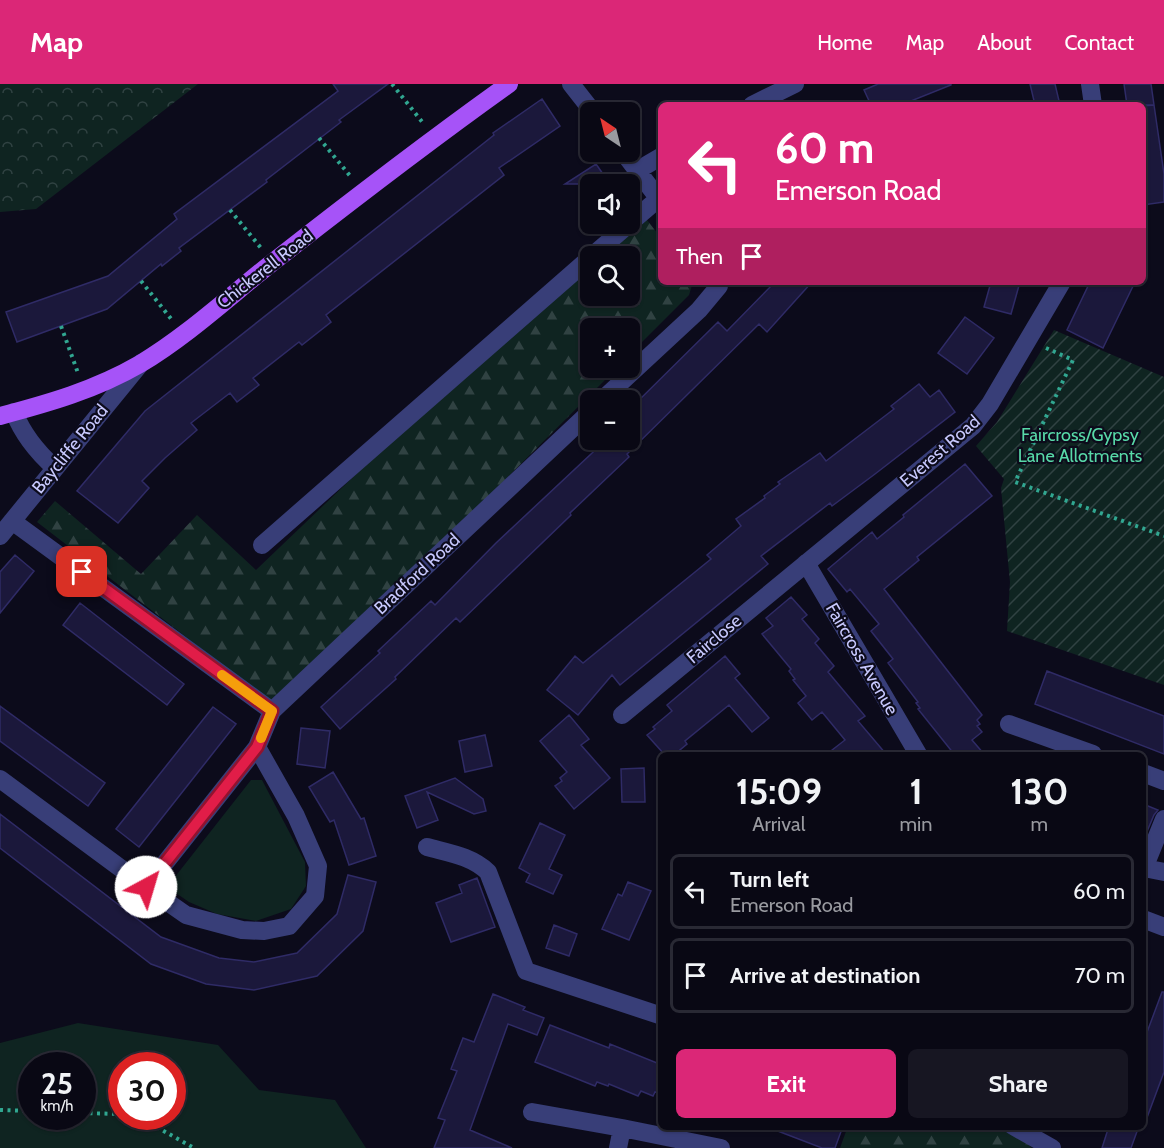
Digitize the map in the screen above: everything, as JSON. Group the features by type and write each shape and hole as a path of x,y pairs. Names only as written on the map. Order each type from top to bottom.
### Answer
{"main road":[{"name":"Chickerell Road","path":"7,414 52,403 86,391 141,363 509,84"}],"street":[{"path":"571,84 585,102"},
{"path":"758,102 795,84"},
{"path":"1090,84 1093,102"},
{"path":"638,170 658,158"},
{"path":"631,162 658,198"},
{"path":"640,216 658,202"},
{"path":"604,246 617,234"},
{"path":"262,545 580,267"},
{"path":"613,390 699,310 720,285"},
{"name":"Everest Road","path":"806,563 973,426 990,404 1060,285"},
{"name":"Baycliffe Road","path":"0,536 141,363"},
{"path":"7,414 42,457 55,468"},
{"name":"Bradford Road","path":"146,887 257,747 272,711 580,421"},
{"path":"12,521 272,711"},
{"name":"Fairclose","path":"622,715 806,563"},
{"name":"Faircross Avenue","path":"806,563 917,752"},
{"path":"1009,724 1087,752"},
{"path":"0,779 186,915 242,930 264,931 289,926 315,896 318,866 296,816 257,747"},
{"path":"1146,774 1164,781"},
{"path":"1146,865 1164,819"},
{"path":"427,847 479,863 488,872 526,971 658,1015"},
{"path":"1146,870 1164,872"},
{"path":"1146,920 1164,927"},
{"path":"532,1112 721,1148"},
{"path":"618,1148 622,1128"},
{"path":"1020,1130 1052,1148"}],"path":[{"path":"392,84 435,138"},
{"path":"319,138 364,192"},
{"path":"230,210 273,262"},
{"path":"141,281 183,333"},
{"path":"61,326 86,391"},
{"path":"1028,341 1073,360 1015,482 1164,536"},
{"path":"0,1110 18,1111"},
{"path":"162,1130 194,1148"}],"green space":[{"path":"0,84 198,84 36,209 0,212"},
{"path":"640,211 658,234 658,285 692,285 689,295 640,344 640,318 580,318 580,378 607,378 595,390 580,390 580,405 277,707 37,522 55,501 141,574 197,515 256,570 580,260 580,306 640,306 640,246 595,246 608,234 640,234"},
{"name":"Faircross/Gypsy Lane Allotments","path":"1054,330 1164,377 1164,685 1007,631 1010,582 1001,488 1004,479 976,446 997,422"},
{"path":"251,780 262,780 305,862 306,886 291,909 256,921 217,914 189,902 167,887"},
{"path":"78,1023 218,1045 259,1090 335,1100 366,1148 0,1148 0,1043"},
{"path":"847,1130 1007,1130 1018,1134 1032,1148 840,1148"}],"building":[{"path":"333,84 388,84 339,120 341,122 266,180 267,182 179,248 181,251 162,266 161,264 107,309 17,342 6,312 108,276 177,219 174,214 338,91"},
{"path":"878,84 951,84 908,102 870,102 864,90"},
{"path":"1030,84 1055,84 1059,102 1034,102"},
{"path":"1124,84 1151,84 1154,105 1146,105 1146,102 1127,102"},
{"path":"542,99 560,126 499,168 504,175 326,315 331,322 302,345 299,342 253,378 259,385 237,402 230,393 191,423 197,430 142,481 149,488 118,523 77,491 145,411 494,135 493,133"},
{"path":"1154,105 1164,174 1164,202 1146,205 1146,106"},
{"path":"596,164 603,174 580,174"},
{"path":"580,174 580,184 565,184"},
{"path":"772,285 809,285 767,332 759,324 640,441 640,399 718,322 727,331"},
{"path":"990,285 1019,285 1011,314 984,307"},
{"path":"1089,285 1134,285 1103,348 1067,330"},
{"path":"965,317 994,338 967,374 938,353"},
{"path":"919,384 930,397 939,390 955,412 832,506 830,503 761,556 768,564 620,685 612,675 578,715 547,690 575,656 583,663 711,559 707,555 741,526 736,519 765,498 764,496 780,484 778,482 820,453 826,461 894,409 891,406"},
{"path":"595,450 631,450 627,454 629,457 460,622 456,618 395,677 396,679 340,729 321,707 380,653 378,651 431,601 435,605 496,543"},
{"path":"965,464 992,496 917,557 919,560 884,589 982,715 977,720 980,724 977,726 982,732 972,740 982,752 952,752 918,709 920,708 916,703 918,702 888,663 893,659 871,631 879,624 850,589 847,592 828,569 872,532 877,539 904,517 903,515"},
{"path":"15,555 34,571 0,613 0,572"},
{"path":"791,597 807,615 802,619 819,639 815,643 834,666 828,672 865,716 858,721 884,752 830,752 845,740 822,712 812,720 798,703 806,696 793,680 795,679 789,671 791,669 762,634 773,626 766,618"},
{"path":"80,603 184,684 167,705 63,625"},
{"path":"725,656 740,674 735,678 769,718 752,732 729,705 685,741 687,744 677,752 662,752 647,735 672,711 667,705"},
{"path":"1047,671 1164,716 1164,754 1035,704"},
{"path":"0,706 105,783 88,806 0,741"},
{"path":"213,707 236,724 139,847 116,829"},
{"path":"569,715 589,739 581,745 610,778 574,809 555,786 562,781 560,778 567,772 540,741"},
{"path":"301,728 330,731 325,768 297,764"},
{"path":"485,735 492,766 465,772 459,741"},
{"path":"644,768 645,802 622,802 621,769"},
{"path":"333,772 361,819 364,818 376,856 349,865 334,820 330,822 309,787"},
{"path":"455,778 483,799 486,811 474,814 427,792 438,820 417,828 405,796"},
{"path":"1146,805 1158,810 1146,834"},
{"path":"0,814 161,937 219,958 254,962 297,953 337,914 348,875 376,882 363,931 317,976 254,990 206,984 151,964 0,848"},
{"path":"540,823 565,835 549,869 562,875 553,894 526,882 530,874 519,868"},
{"path":"477,878 495,927 451,942 436,903 462,893 459,885"},
{"path":"628,882 651,891 629,940 602,929 618,894 622,896"},
{"path":"554,925 577,934 569,956 546,948"},
{"path":"1162,992 1164,992 1164,1072 1146,1120 1146,1035"},
{"path":"493,994 525,1007 523,1010 544,1018 537,1035 508,1024 470,1130 512,1148 434,1148 445,1120 438,1118 457,1071 451,1069 463,1038 474,1042"},
{"path":"550,1025 609,1048 610,1044 658,1063 658,1093 655,1092 653,1096 641,1091 638,1096 609,1084 608,1086 597,1082 595,1086 535,1062"},
{"path":"775,1130 842,1130 835,1148 822,1148"},
{"path":"1108,1130 1138,1130 1131,1148 1102,1148"}],"slow traffic":[{"path":"222,675 272,711 261,738"}],"route":[{"path":"82,572 272,711 257,747 146,887"}]}
